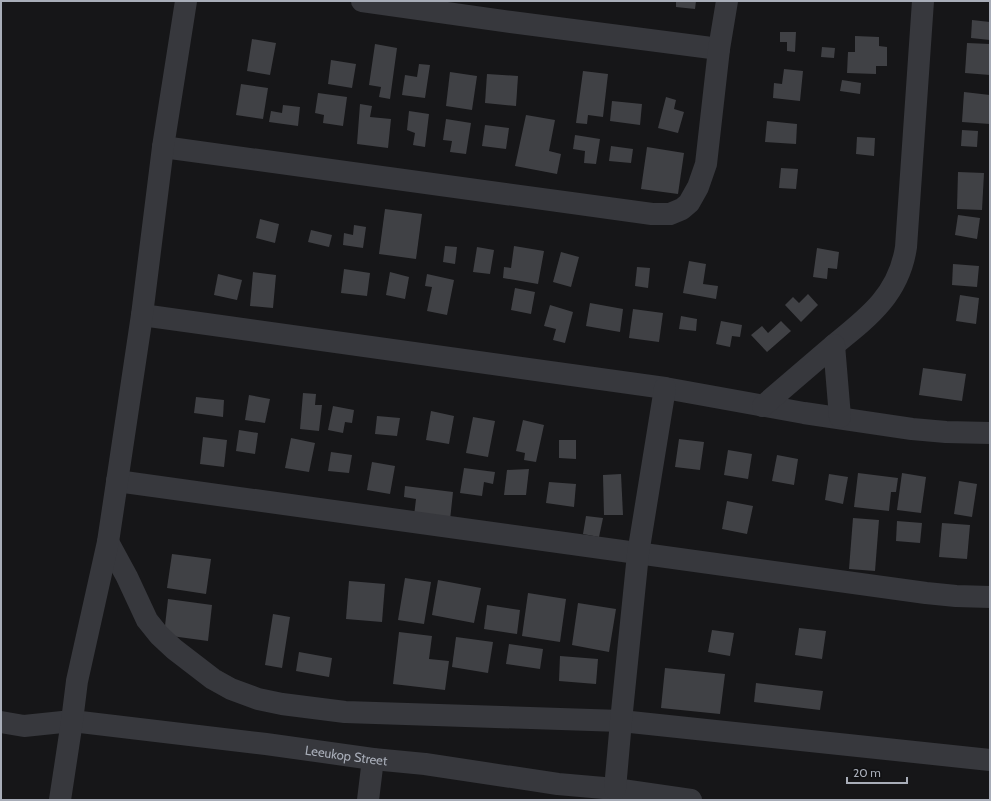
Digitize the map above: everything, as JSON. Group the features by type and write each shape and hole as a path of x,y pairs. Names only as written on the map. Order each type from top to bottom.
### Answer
{"street":[{"path":"60,800 77,681 108,542 142,315 163,147 186,1"},
{"path":"362,1 719,49"},
{"path":"163,147 644,213 663,215 670,214 682,209 689,203 698,187 706,164 719,49 727,1"},
{"path":"763,406 859,325 882,301 892,288 899,275 906,247 923,1"},
{"path":"142,315 665,388 804,413 932,431 990,434"},
{"path":"834,345 840,417"},
{"path":"615,789 620,721 638,554 665,388"},
{"path":"117,481 926,593 990,597"},
{"path":"108,542 127,577 147,620 159,636 213,679 232,689 258,699 282,704 346,712 620,721 990,760"},
{"name":"Leeukop Street","path":"1,722 24,726 72,721 266,744 373,759 425,764 558,784 615,789 691,800"},
{"path":"368,800 373,759"}],"building":[{"path":"676,1 696,1 695,9 676,7"},
{"path":"972,20 990,22 990,40 971,38"},
{"path":"780,32 796,32 795,52 787,51 787,42 780,42"},
{"path":"855,36 879,37 879,46 887,47 887,66 876,66 876,74 847,73 848,52 855,52"},
{"path":"252,39 276,43 270,75 247,71"},
{"path":"967,43 990,44 990,75 965,73"},
{"path":"375,44 397,48 390,99 379,97 381,87 369,85"},
{"path":"822,47 835,48 834,58 821,57"},
{"path":"331,60 356,64 352,88 328,84"},
{"path":"419,64 430,65 425,98 402,95 405,75 417,77"},
{"path":"784,69 803,71 800,101 773,98 774,83 782,84"},
{"path":"583,71 608,74 603,117 588,115 587,124 576,123"},
{"path":"450,72 477,76 472,110 446,106"},
{"path":"487,74 518,76 516,106 485,103"},
{"path":"842,80 861,83 860,94 840,91"},
{"path":"241,84 268,88 263,119 236,115"},
{"path":"964,92 990,95 990,124 962,122"},
{"path":"318,93 347,97 343,126 323,123 324,115 315,113"},
{"path":"666,97 676,100 674,109 684,112 678,133 658,128"},
{"path":"612,101 642,104 640,125 610,121"},
{"path":"360,104 372,106 370,117 391,119 388,148 357,144"},
{"path":"283,105 300,107 298,126 269,122 271,111 282,113"},
{"path":"409,111 429,114 425,147 413,145 415,133 407,130"},
{"path":"526,115 555,120 549,151 561,154 557,174 515,166"},
{"path":"446,119 471,123 466,154 450,152 452,141 443,140"},
{"path":"767,121 797,124 796,144 765,142"},
{"path":"485,125 509,128 506,149 482,146"},
{"path":"962,130 978,131 977,147 961,146"},
{"path":"575,135 600,139 596,164 584,163 585,151 573,149"},
{"path":"857,137 875,138 874,156 856,154"},
{"path":"611,146 633,149 631,163 609,161"},
{"path":"647,147 684,153 678,194 641,189"},
{"path":"781,168 798,169 796,189 779,188"},
{"path":"958,172 984,173 982,210 957,209"},
{"path":"385,209 422,214 416,259 379,254"},
{"path":"958,215 980,218 977,239 955,235"},
{"path":"260,219 279,224 275,243 256,238"},
{"path":"354,225 366,227 363,248 343,245 344,233 353,235"},
{"path":"311,230 332,235 329,247 308,242"},
{"path":"445,246 457,247 455,264 443,262"},
{"path":"514,246 544,251 538,284 503,278 504,267 511,268"},
{"path":"477,247 494,250 490,274 473,272"},
{"path":"817,248 839,252 837,269 828,268 827,279 813,277"},
{"path":"561,252 579,257 571,287 553,282"},
{"path":"689,261 706,264 703,284 718,286 716,299 683,293"},
{"path":"953,264 979,266 977,287 952,285"},
{"path":"637,267 650,268 648,288 635,286"},
{"path":"344,269 370,273 367,296 341,293"},
{"path":"253,272 276,275 273,308 250,306"},
{"path":"390,272 409,277 405,299 386,295"},
{"path":"218,274 242,280 237,300 214,295"},
{"path":"427,274 454,280 447,315 427,311 432,287 425,286"},
{"path":"515,288 535,292 531,314 511,310"},
{"path":"808,294 818,305 801,322 785,305 793,297 799,303"},
{"path":"960,295 979,298 976,324 956,321"},
{"path":"590,303 623,309 620,332 586,326"},
{"path":"550,305 573,312 565,343 553,340 556,329 544,326"},
{"path":"633,309 663,313 659,342 629,338"},
{"path":"681,316 697,319 696,331 679,329"},
{"path":"721,321 742,325 740,337 732,336 730,347 716,344"},
{"path":"781,321 791,331 767,352 751,335 762,326 768,333"},
{"path":"923,368 966,374 962,401 919,395"},
{"path":"303,393 316,394 315,405 322,405 319,431 300,429"},
{"path":"249,395 270,399 265,423 245,420"},
{"path":"196,397 224,400 223,417 194,413"},
{"path":"333,406 354,410 352,423 345,422 343,433 328,430"},
{"path":"431,411 454,416 449,444 426,440"},
{"path":"377,416 400,418 397,436 375,434"},
{"path":"473,417 495,421 488,457 466,453"},
{"path":"523,420 544,425 536,462 524,460 525,453 516,451"},
{"path":"239,430 258,433 255,454 236,451"},
{"path":"203,437 227,440 224,467 200,464"},
{"path":"291,438 315,443 309,472 285,468"},
{"path":"679,439 704,442 700,470 675,467"},
{"path":"559,440 576,440 576,459 559,458"},
{"path":"728,450 752,454 748,479 724,475"},
{"path":"331,452 352,455 349,473 328,471"},
{"path":"777,455 798,459 794,485 772,481"},
{"path":"372,462 395,466 390,494 367,490"},
{"path":"464,468 495,472 493,484 484,482 482,496 460,493"},
{"path":"529,469 526,495 504,495 507,470"},
{"path":"858,473 898,478 896,492 891,492 889,511 854,507"},
{"path":"902,473 926,477 921,513 897,510"},
{"path":"621,474 623,515 604,515 603,475"},
{"path":"829,474 848,477 843,504 825,500"},
{"path":"959,481 977,484 972,517 954,514"},
{"path":"549,482 576,484 574,507 546,503"},
{"path":"405,486 453,492 450,520 414,516 416,499 404,497"},
{"path":"727,501 753,506 747,534 722,529"},
{"path":"586,516 603,518 599,537 583,534"},
{"path":"853,518 879,520 875,571 849,569"},
{"path":"897,521 922,523 920,543 896,541"},
{"path":"942,523 970,525 967,559 939,557"},
{"path":"172,554 211,559 206,594 167,588"},
{"path":"405,578 431,582 424,624 398,620"},
{"path":"438,580 481,588 474,623 432,615"},
{"path":"349,581 385,584 382,622 346,619"},
{"path":"528,593 566,599 560,642 522,636"},
{"path":"168,599 212,605 208,641 164,635"},
{"path":"578,603 616,609 609,652 572,645"},
{"path":"487,605 520,610 517,634 484,629"},
{"path":"273,614 290,617 282,668 265,665"},
{"path":"799,628 826,631 822,659 795,655"},
{"path":"712,630 734,633 730,656 708,652"},
{"path":"399,632 432,636 429,659 449,661 445,690 393,684"},
{"path":"456,637 493,642 488,673 452,667"},
{"path":"509,644 543,649 540,669 506,664"},
{"path":"299,652 332,658 329,677 296,671"},
{"path":"560,656 598,659 596,684 559,681"},
{"path":"665,668 725,674 720,714 661,708"},
{"path":"756,683 823,691 820,710 754,702"}]}
